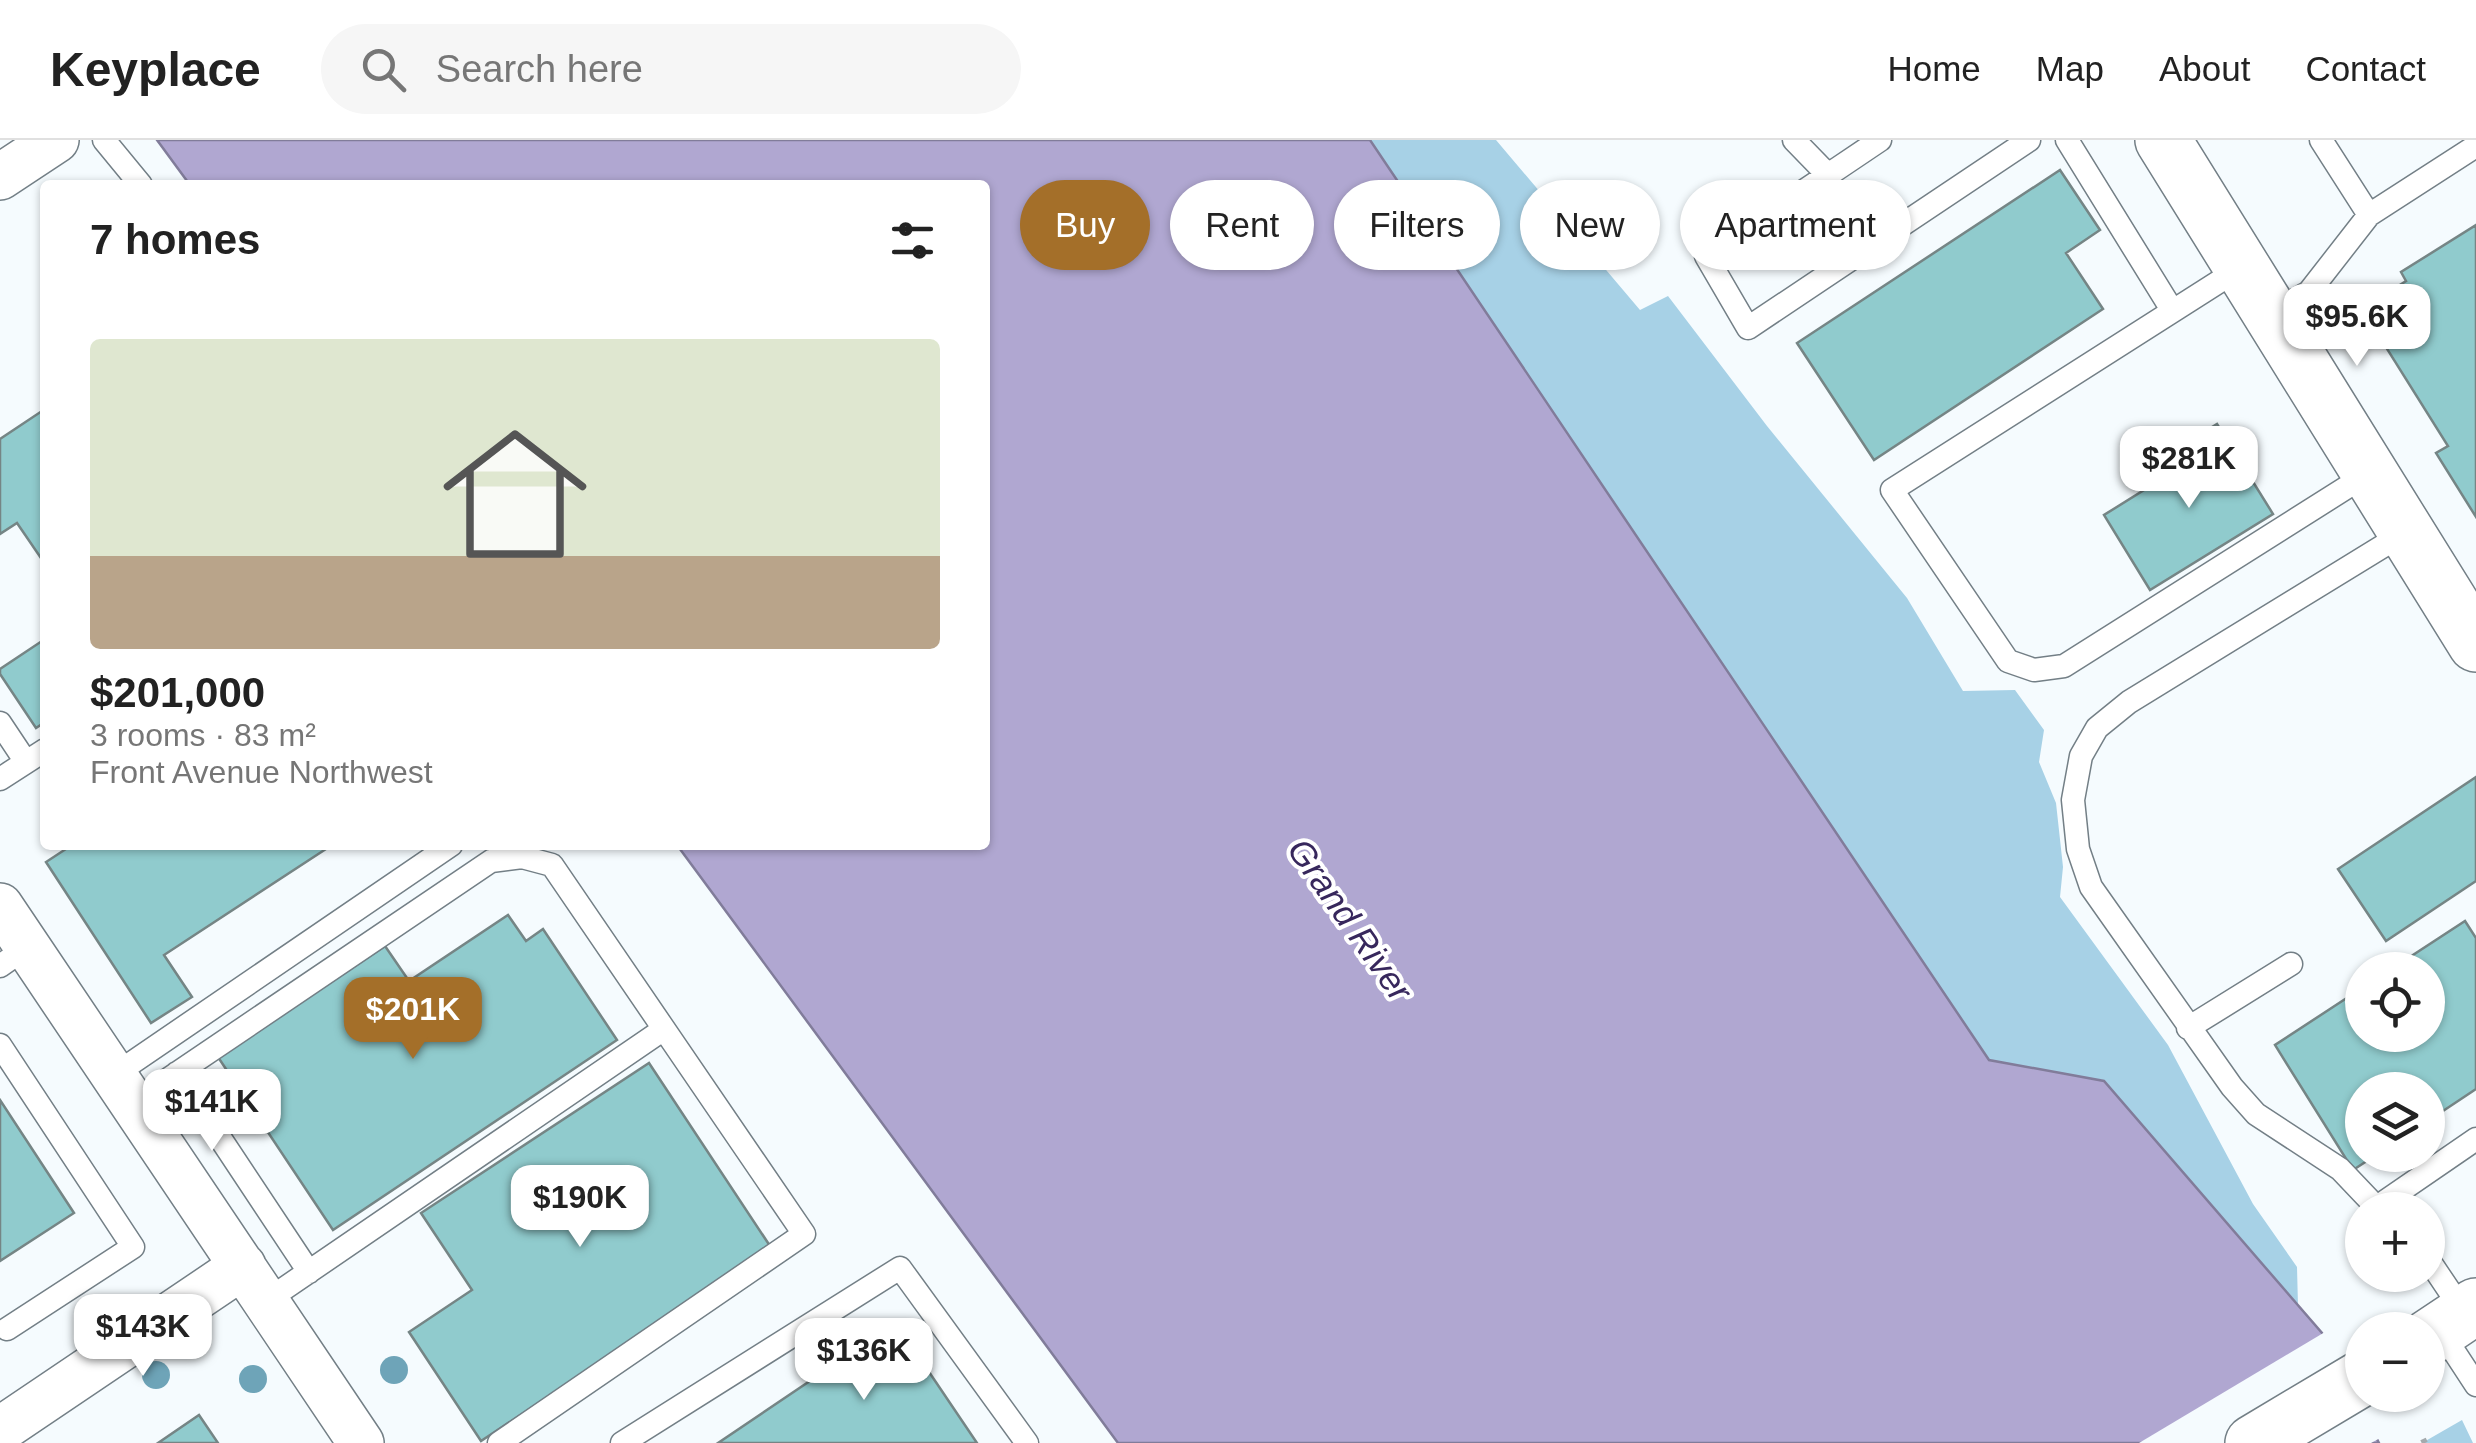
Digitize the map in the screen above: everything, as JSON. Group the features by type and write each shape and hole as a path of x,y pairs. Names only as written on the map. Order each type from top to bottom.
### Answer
{"main road":[{"path":"2163,140 2274,313 2476,644"},
{"path":"2253,1443 2345,1388"}],"street":[{"path":"0,177 56,140"},
{"path":"0,906 14,956 123,1089 361,1443"},
{"path":"0,1430 254,1284"}],"lane":[{"path":"104,140 138,180"},
{"path":"1794,140 1828,175"},
{"path":"1880,140 1706,256 1748,328 2030,140"},
{"path":"2067,140 2172,310"},
{"path":"2320,140 2368,215"},
{"path":"2274,313 2309,292 2368,215 2476,146"},
{"path":"2244,266 1892,490 2008,661 2034,670 2064,666 2371,472"},
{"path":"2360,1192 2319,1152 2256,1114 2188,1028 2091,887 2078,850 2072,800 2081,756 2098,728 2129,702 2407,532"},
{"path":"0,723 35,756 0,779"},
{"path":"123,1089 444,850"},
{"path":"123,1089 177,1073 491,861 522,857 552,865 804,1234 499,1443"},
{"path":"2188,1028 2291,964"},
{"path":"254,1284 309,1272 664,1030"},
{"path":"0,1046 134,1247 7,1329"},
{"path":"177,1073 309,1272"},
{"path":"2402,1192 2476,1139"},
{"path":"622,1443 900,1268 1028,1443"},
{"path":"2441,1292 2476,1385"}],"shaded area":[{"path":"1370,140 1496,140 1530,180 1520,180 1520,270 1606,270 1640,310 1668,296 1767,426 1907,598 1963,691 2015,690 2044,730 2039,762 2056,803 2063,867 2060,897 2168,1045 2253,1204 2297,1267 2298,1306 2104,1081 1989,1060 1457,270 1500,270 1500,180 1397,180"},
{"path":"2462,1420 2473,1443 2422,1443"}],"water":[{"name":"Grand River","path":"157,140 1370,140 1397,180 1334,180 1334,270 1457,270 1989,1060 2104,1081 2322,1333 2345,1377 2345,1412 2363,1412 2379,1443 1118,1443 681,850 990,850 990,180 186,180"}],"pier":[{"path":"2325,1332 2345,1369 2345,1412 2368,1412 2382,1437 2371,1443 2139,1443"}],"building":[{"path":"2060,170 2100,230 2066,253 2103,309 1874,460 1797,343"},
{"path":"2476,225 2476,517 2436,453 2448,446 2362,309 2406,281 2401,272"},
{"path":"40,412 40,557 17,523 0,534 0,439"},
{"path":"2217,424 2273,514 2150,590 2104,515 2192,460 2183,445"},
{"path":"40,642 40,725 36,728 0,674 0,669"},
{"path":"2476,777 2476,881 2386,941 2338,869"},
{"path":"64,850 324,850 164,955 192,997 151,1023 46,862"},
{"path":"508,915 526,941 543,929 617,1040 333,1230 218,1057 385,946 409,981"},
{"path":"2465,921 2476,938 2476,1089 2445,1110 2445,1072 2345,1072 2345,1157 2275,1045 2345,999 2345,1052 2445,1052 2445,952 2418,952"},
{"path":"649,1063 772,1249 481,1441 409,1332 472,1290 421,1213"},
{"path":"0,1100 74,1213 0,1261"},
{"path":"896,1323 977,1443 718,1443"},
{"path":"199,1415 218,1443 158,1443"}]}
